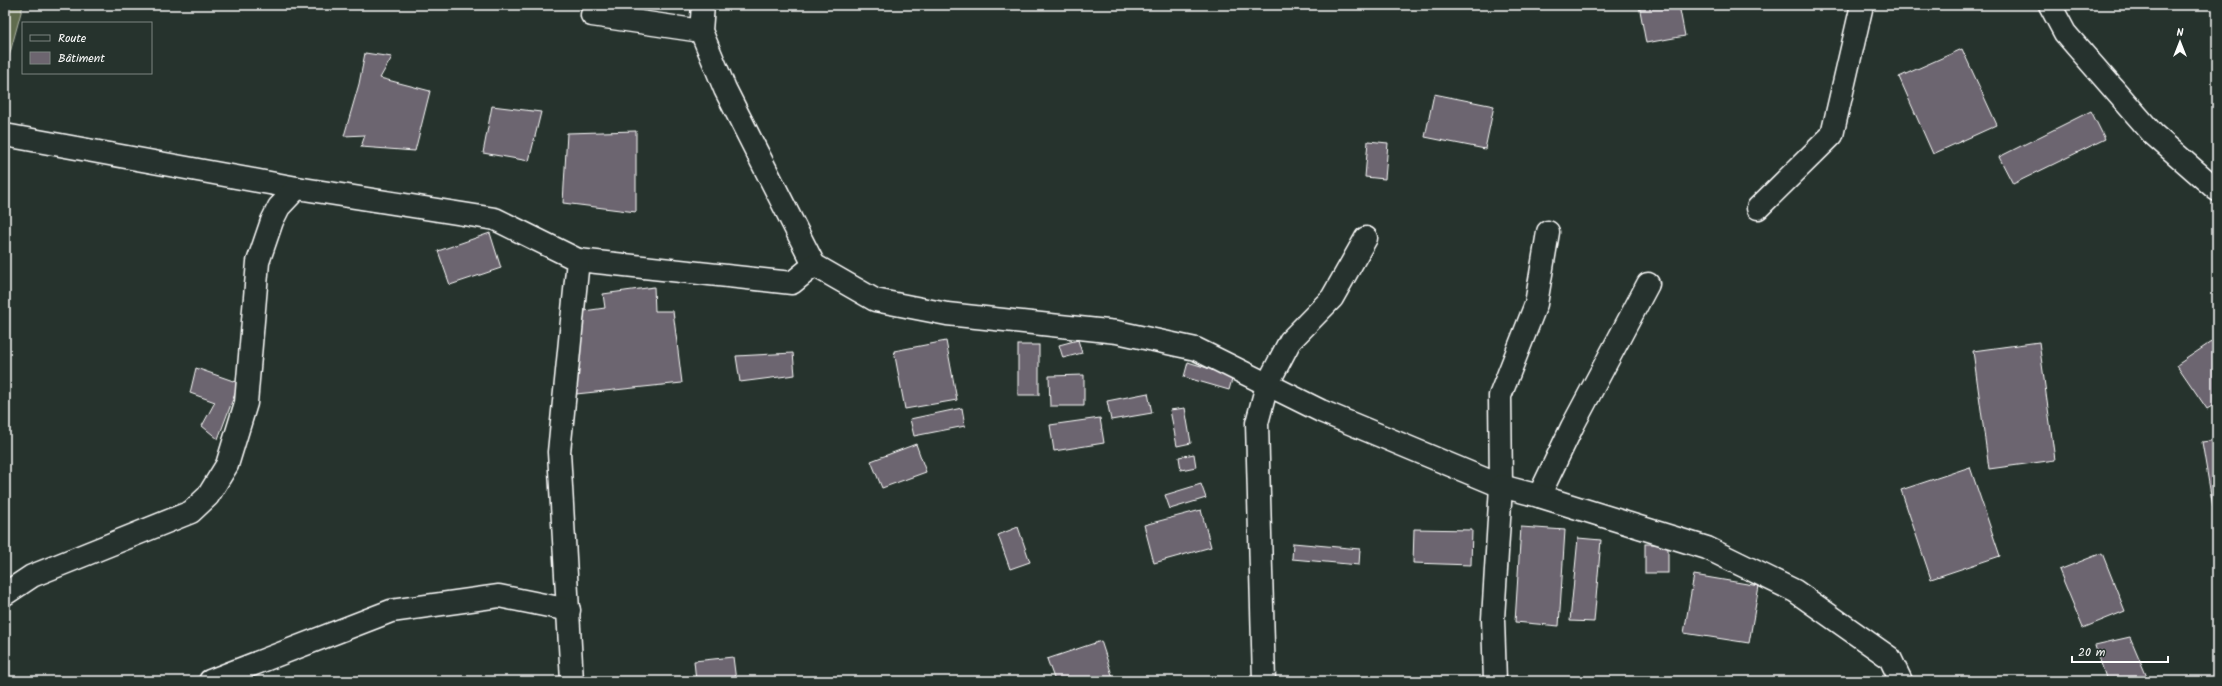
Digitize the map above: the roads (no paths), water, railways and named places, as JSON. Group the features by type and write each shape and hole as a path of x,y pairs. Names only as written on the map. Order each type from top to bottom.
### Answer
{"street":[{"path":"703,5 701,32 725,89 814,265 875,300 947,314 1117,332 1196,349 1321,411 1501,486 1539,496 1707,548 1795,590 1890,658 1901,681"},
{"path":"1758,208 1832,135 1862,5"},
{"path":"2050,5 2065,33 2153,134 2217,190"},
{"path":"592,15 701,32"},
{"path":"5,135 297,188 495,218 578,260 792,283 814,265"},
{"path":"5,594 32,576 191,512 208,496 227,465 246,403 258,262 272,221 279,207 297,188"},
{"path":"1495,681 1493,619 1501,486 1500,396 1536,304 1548,232"},
{"path":"1264,681 1258,423 1267,385 1290,341 1332,298 1366,238"},
{"path":"572,681 569,610 558,452 578,260"},
{"path":"1539,496 1572,427 1648,284"},
{"path":"210,681 391,611 499,596 569,610"}]}
